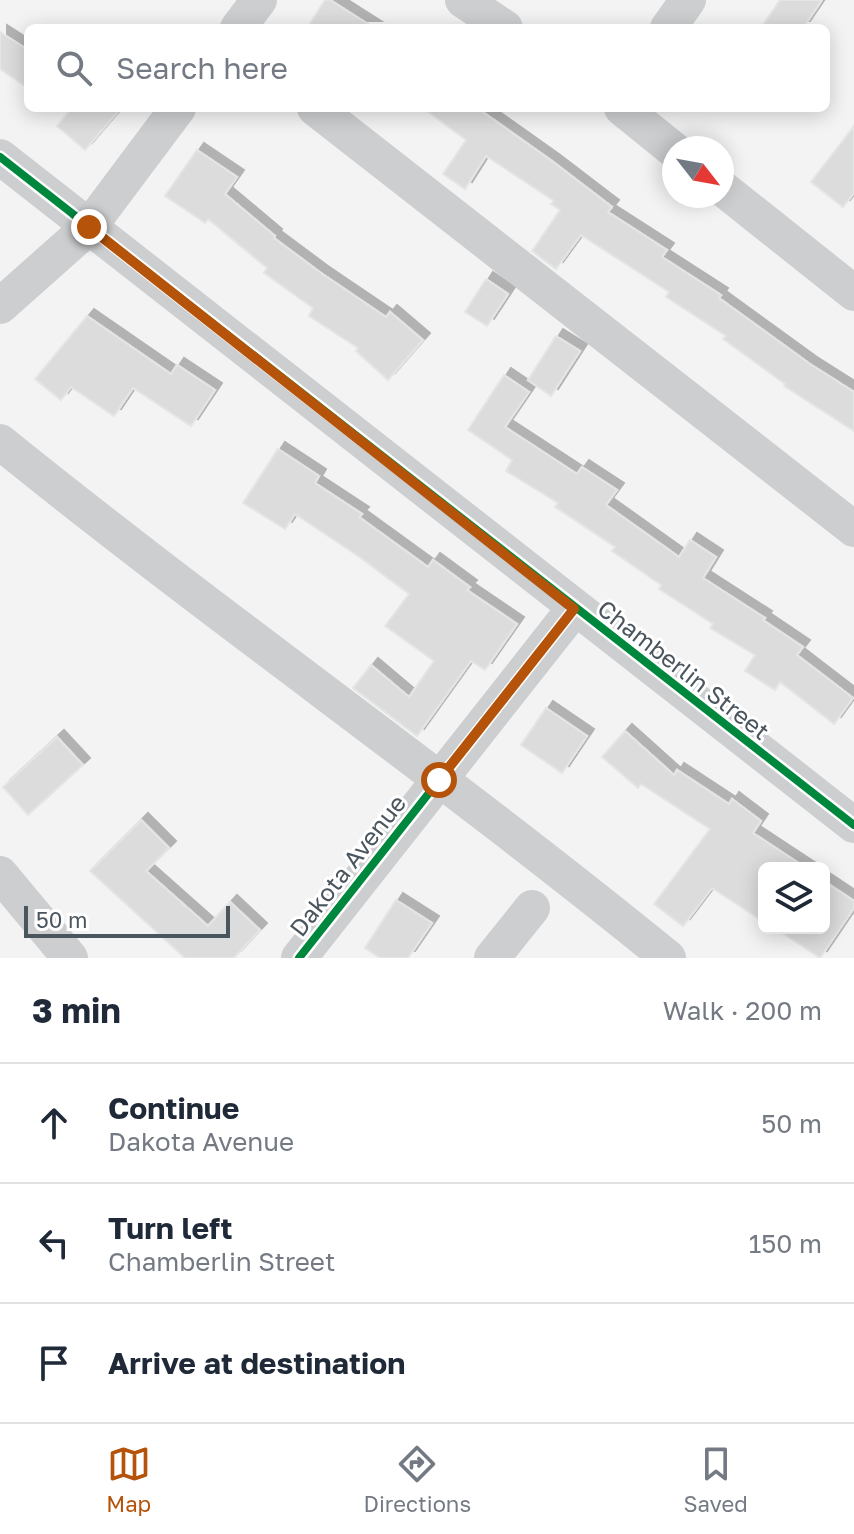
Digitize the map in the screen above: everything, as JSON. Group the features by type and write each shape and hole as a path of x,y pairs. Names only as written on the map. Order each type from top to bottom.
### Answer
{"street":[{"path":"241,24 259,0"},
{"path":"463,0 499,24"},
{"path":"671,24 688,0"},
{"path":"0,306 89,227 175,112"},
{"path":"320,112 854,529"},
{"path":"627,112 662,140"},
{"name":"Chamberlin Street","path":"0,157 854,825"},
{"path":"734,198 854,293"},
{"path":"0,442 566,874 668,958"},
{"name":"Dakota Avenue","path":"299,958 574,609"},
{"path":"0,874 70,958"},
{"path":"492,958 532,908"}],"building":[{"path":"325,0 330,0 368,24 310,24"},
{"path":"780,0 822,0 806,24 764,24"},
{"path":"0,32 24,47 24,85 0,69"},
{"path":"69,112 118,112 85,150 57,126"},
{"path":"428,112 483,112 552,161 612,207 608,212 667,250 662,257 721,295 719,298 854,392 854,431 784,386 723,339 726,336 666,297 669,292 581,235 556,269 532,251 560,210 551,204 554,201 486,156 465,189 443,174 466,140"},
{"path":"854,126 854,193 843,207 811,182"},
{"path":"197,150 237,177 225,194 274,238 386,317 390,312 423,340 388,380 356,351 358,348 309,316 313,308 264,273 267,268 208,219 205,223 165,196"},
{"path":"486,279 508,294 487,326 465,312"},
{"path":"87,316 171,374 177,365 215,390 191,426 133,388 114,416 71,387 61,400 35,379"},
{"path":"556,336 580,351 551,396 528,380"},
{"path":"504,375 529,392 505,427 577,474 582,467 617,490 606,505 679,557 690,540 716,557 703,578 803,647 797,655 853,698 834,724 780,682 775,690 745,671 755,655 710,628 713,624 659,589 661,585 612,551 615,547 555,507 558,503 506,471 512,460 468,430"},
{"path":"278,449 319,476 315,483 362,514 359,517 428,567 433,560 470,587 467,590 517,624 485,670 471,661 417,736 353,688 371,665 409,697 434,661 385,626 409,594 295,514 285,529 243,503"},
{"path":"546,708 587,736 562,773 521,745"},
{"path":"625,731 674,775 677,770 729,804 732,799 761,821 753,833 797,862 758,862 758,918 712,888 683,926 654,904 710,829 641,784 638,788 602,757"},
{"path":"57,737 83,765 28,815 3,787"},
{"path":"141,820 169,848 146,871 208,926 230,902 260,930 234,958 185,958 90,871"},
{"path":"830,885 854,901 854,908 820,958 784,934 830,934"},
{"path":"396,900 432,923 408,958 380,958 365,948"}],"cycle path":[{"path":"0,157 854,825"},
{"path":"299,958 574,609"}],"route":[{"path":"89,227 574,609 439,780"}]}
